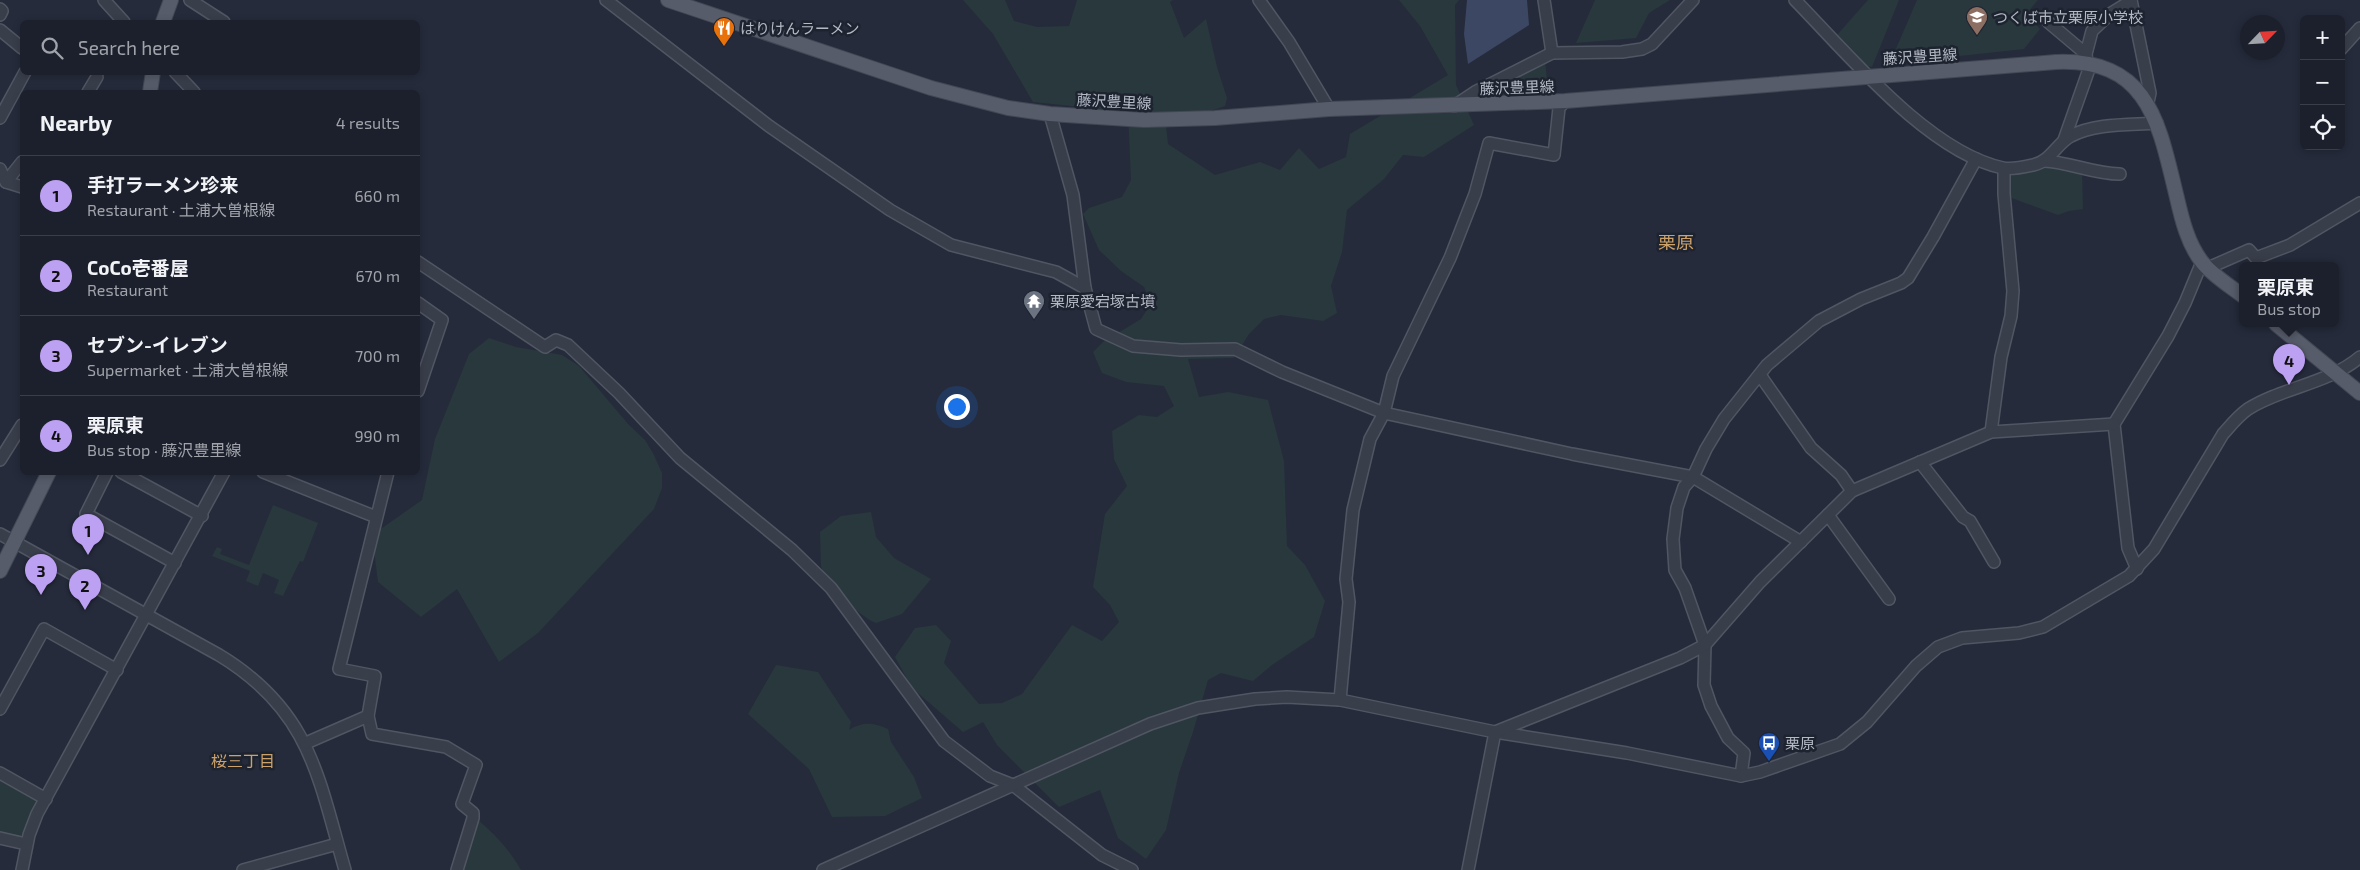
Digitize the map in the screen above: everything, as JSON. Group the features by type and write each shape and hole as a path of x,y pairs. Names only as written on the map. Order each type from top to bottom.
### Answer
{"main road":[{"path":"164,20 171,0"},
{"name":"藤沢豊里線","path":"668,0 931,88 1008,108 1050,114 1144,120 1215,118 1330,109 1565,101 2087,58 2116,73 2140,92 2148,102 2157,122 2188,237 2205,265 2239,293"},
{"path":"150,90 153,75"},
{"path":"2283,327 2360,393"},
{"path":"0,571 48,475"}],"street":[{"path":"104,0 122,20"},
{"path":"190,0 221,20"},
{"path":"606,0 769,126 890,210 951,245 1056,272 1085,288"},
{"path":"1259,0 1290,42 1330,109"},
{"path":"1544,0 1552,53"},
{"path":"1454,106 1478,90 1552,53 1622,52 1642,49 1652,44 1693,0"},
{"path":"1795,0 1868,76 1933,135 1976,159 2004,169 2035,165 2044,161 2064,140 2082,130 2157,122"},
{"path":"2064,140 2088,72 2087,58 2092,31 2110,14 2131,0 2150,93 2148,102"},
{"path":"0,8 2,11 0,15"},
{"path":"2048,22 2087,58"},
{"path":"2345,45 2360,28"},
{"path":"0,30 20,46"},
{"path":"0,118 23,75"},
{"path":"178,75 192,90"},
{"path":"89,90 97,77"},
{"path":"1340,700 1349,602 1346,579 1353,510 1370,439 1384,413 1393,376 1450,258 1475,194 1489,143 1554,156 1559,108 1565,101"},
{"path":"1050,114 1073,195 1085,288 1096,329 1133,346 1181,350 1235,349 1282,372 1384,413 1572,454 1693,477 1801,542"},
{"path":"1741,776 1744,753 1728,738 1711,706 1704,685 1705,645 1686,588 1675,570 1673,539 1677,508 1684,487 1693,477 1724,419 1767,365 1819,321 1861,299 1901,283 1908,278 1976,159"},
{"path":"2044,161 2071,164 2102,174 2120,174"},
{"path":"6,182 20,164"},
{"path":"0,169 6,182 20,186"},
{"path":"1991,432 2001,357 2010,316 2012,291 2004,194 2004,169"},
{"path":"2137,569 2128,548 2114,424 2168,336 2205,265 2249,250 2259,262 2360,203"},
{"path":"420,263 545,347 556,340 568,345 618,393 680,458 792,550 832,588 944,741 990,776 1012,785 1102,855 1132,870"},
{"path":"420,304 442,320 422,363 420,377"},
{"path":"823,870 1150,724 1198,708 1255,699 1287,697 1340,700 1495,732 1627,753 1741,776 1791,763 1840,744 1867,722 1916,666 1938,647 1962,638 2019,633 2043,627 2118,584 2137,569 2154,549 2224,434 2237,418 2260,404 2336,374 2360,357"},
{"path":"1760,375 1811,448 1841,475 1852,492"},
{"path":"1495,732 1680,658 1705,645 1760,582 1852,492 1991,432 2114,424"},
{"path":"0,460 20,429"},
{"path":"1920,462 1963,516 1970,521 1994,562"},
{"path":"106,475 86,514 175,563"},
{"path":"126,475 202,516"},
{"path":"22,870 26,844 33,824 202,516 222,475"},
{"path":"271,475 376,517"},
{"path":"387,475 339,669 374,676 368,716 372,734 446,747 476,765 462,804 473,813 473,818 457,870"},
{"path":"1828,515 1889,600"},
{"path":"0,534 219,655 250,675 282,706 306,743 318,775 345,870"},
{"path":"0,709 44,629 117,670"},
{"path":"306,743 368,716"},
{"path":"1468,870 1495,732"},
{"path":"0,773 46,799"},
{"path":"0,838 26,844"},
{"path":"243,870 338,844"}],"shaded area":[{"path":"963,0 1005,0 1014,21 1037,27 1069,26 1077,0 1173,0 1170,2 1184,38 1206,19 1217,67 1227,98 1225,106 1211,111 1165,116 1168,144 1215,175 1260,162 1280,170 1299,148 1319,169 1346,157 1350,134 1448,75 1420,26 1399,0 1459,0 1455,5 1456,85 1474,125 1424,157 1403,155 1384,179 1347,210 1342,252 1331,286 1337,313 1323,321 1281,315 1264,319 1249,334 1234,358 1188,359 1199,397 1228,392 1268,400 1284,461 1287,546 1305,565 1325,601 1314,637 1272,665 1253,681 1221,673 1208,680 1179,773 1166,830 1146,859 1118,838 1100,790 1059,807 997,745 983,722 963,732 912,688 895,657 915,628 936,625 951,641 944,663 979,704 1002,703 1022,694 1072,625 1102,641 1119,622 1110,605 1093,587 1105,514 1127,486 1114,459 1112,431 1139,415 1157,417 1174,406 1164,386 1126,382 1102,373 1093,352 1103,342 1141,319 1151,303 1144,287 1121,271 1099,250 1083,214 1089,208 1122,197 1131,180 1128,112 1033,102 993,34"},
{"path":"1595,0 1670,0 1649,13 1636,38 1576,43"},
{"path":"1868,0 1899,0 1872,67 1867,66 1837,35"},
{"name":"つくば市立栗原小学校","path":"1917,0 2038,0 2027,13 2040,29 2024,49 1895,63 1892,58"},
{"path":"1545,59 1548,92 1478,98 1481,93"},
{"path":"2045,165 2082,170 2083,209 2058,215 2006,196 2011,170"},
{"path":"489,338 516,347 562,355 579,366 629,425 645,440 662,473 662,488 654,509 538,633 499,662 457,589 421,617 378,582 372,535 422,500 435,439 469,354"},
{"path":"273,505 318,523 303,562 300,561 283,596 274,593 279,580 263,573 258,586 246,581 250,571 212,556 217,547 222,549 220,554 249,565"},
{"path":"871,512 876,537 894,558 931,579 902,614 876,623 843,600 830,594 821,566 820,532 841,516"},
{"path":"776,665 818,672 851,722 849,730 864,724 878,725 888,729 891,742 914,777 922,798 885,816 832,817 809,769 748,714"},
{"path":"0,778 38,798 38,802 20,839 0,834"},
{"path":"477,819 501,842 521,870 462,870"}],"water":[{"path":"1467,0 1527,0 1529,25 1468,64 1464,34"}],"place":[{"name":"つくば市立栗原小学校","path":"1977,36"},
{"name":"はりけんラーメン","path":"724,47"},
{"name":"栗原愛宕塚古墳","path":"1034,320"},
{"name":"栗原東","path":"2289,385"},
{"name":"手打ラーメン珍来","path":"88,555"},
{"name":"セブン-イレブン","path":"41,595"},
{"name":"CoCo壱番屋","path":"85,610"},
{"name":"栗原","path":"1769,762"}],"district":[{"name":"栗原","path":"1676,242"},
{"name":"桜三丁目","path":"243,760"}]}
